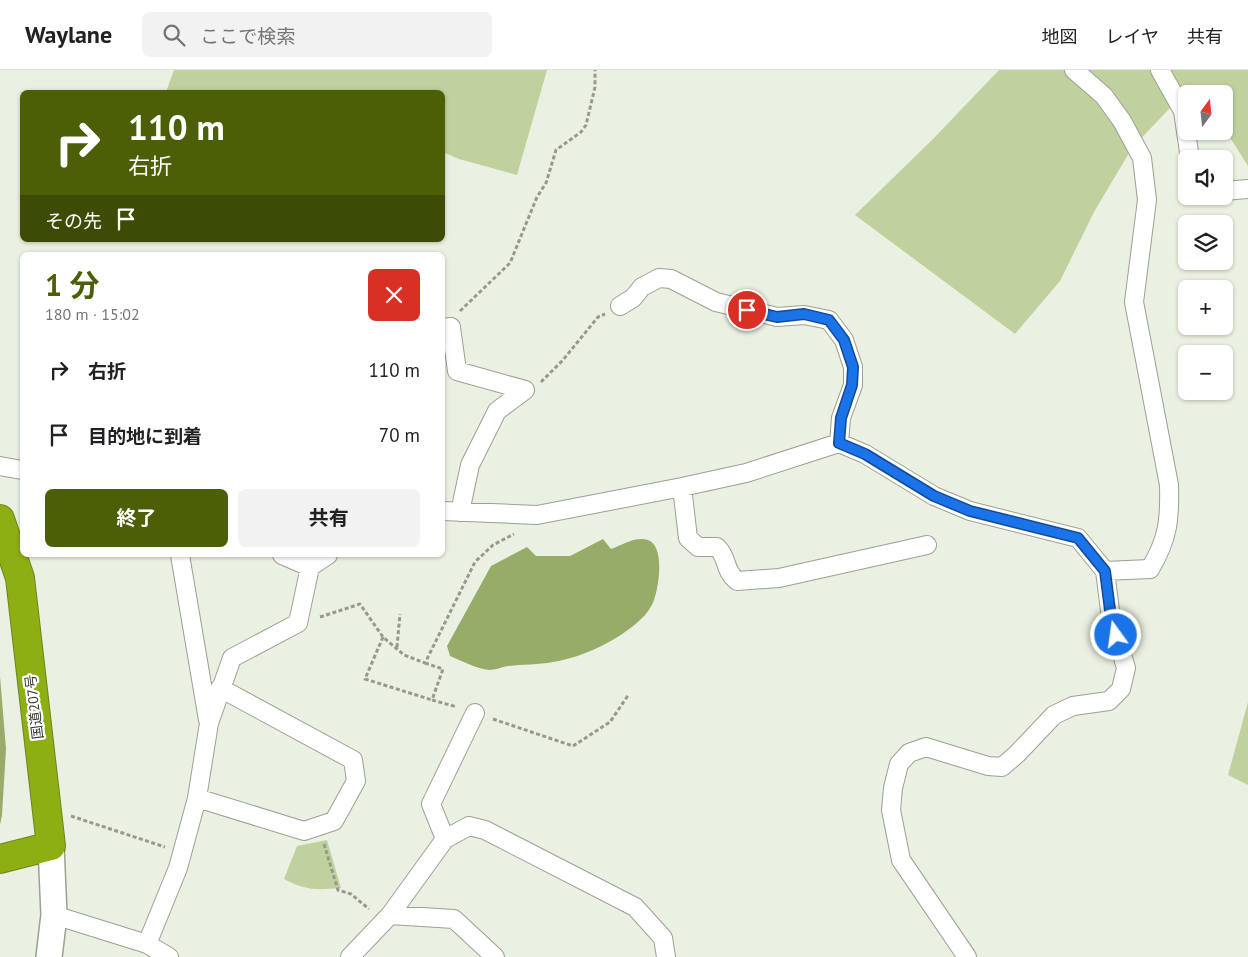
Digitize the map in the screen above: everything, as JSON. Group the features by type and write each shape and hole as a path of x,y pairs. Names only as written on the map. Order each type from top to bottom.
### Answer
{"highway":[{"name":"国道207号","path":"0,520 20,578 51,846"},
{"path":"2,864 51,846"}],"street":[{"path":"1074,70 1104,96 1122,121 1142,158 1146,200 1134,302 1169,485 1170,507 1166,537 1150,569 1105,571"},
{"path":"1160,70 1183,112 1189,150"},
{"path":"1233,191 1248,190"},
{"path":"620,306 634,298 642,287 658,278 671,279 716,302 777,317 804,314 829,320 844,340 853,367 852,385 841,418 839,443"},
{"path":"447,327 457,371 525,390"},
{"path":"525,390 497,411 470,466 451,511 537,515 682,487 746,472 839,443 865,454 934,496 970,511 1078,538 1105,571 1111,618 1126,668 1121,689 1109,701 1073,706 1054,715 1017,754 1002,766 988,766 926,747 909,753 899,764 893,788 891,810 900,860 967,957"},
{"path":"0,466 20,470"},
{"path":"682,487 688,538 698,547 717,547 723,554 729,574 737,580 778,578 926,546"},
{"path":"180,557 209,724"},
{"path":"287,557 310,567"},
{"path":"147,944 178,868 197,798 209,724 232,658 298,623 310,567 325,557"},
{"path":"197,798 304,831 334,821 356,781 353,760 220,688"},
{"path":"445,839 430,804 475,713"},
{"path":"350,957 386,919 445,839 469,826 485,830 635,906 663,938 666,957"},
{"path":"49,957 54,915 51,846"},
{"path":"54,915 147,944 169,957"},
{"path":"386,919 454,919 495,957"}],"path":[{"path":"447,327 455,316 501,274 510,263 537,197 546,183 556,150 581,132 586,125 596,88 595,70"},
{"path":"525,390 538,386 563,360 598,317 620,306"},
{"path":"425,663 475,562 494,545 530,525 537,515"},
{"path":"298,623 360,604 383,637 404,655 442,669 432,700"},
{"path":"397,648 400,614"},
{"path":"383,637 365,679 573,746 610,722 629,694"},
{"path":"46,807 182,853"},
{"path":"319,826 338,890 351,894 386,919"}],"shaded area":[{"path":"174,70 547,70 517,175 459,159 445,153 445,90 167,90"},
{"path":"999,70 1248,70 1248,166 1232,140 1233,85 1178,85 1178,109 1170,108 1132,148 1094,212 1060,281 1015,334 855,215 934,138"},
{"path":"603,539 611,549 643,539 648,540 657,550 659,576 654,600 645,615 632,627 612,641 589,652 565,660 547,663 508,666 489,670 450,656 447,646 491,566 527,547 536,556 570,556"},
{"path":"0,676 6,749 0,825"},
{"path":"1248,702 1248,785 1228,775"},
{"path":"327,840 341,888 312,889 299,886 284,879 297,846"}],"route":[{"path":"747,310 777,317 804,314 829,320 844,340 853,367 852,385 841,418 839,443 865,454 934,496 970,511 1078,538 1105,571 1111,618 1116,635"}]}
